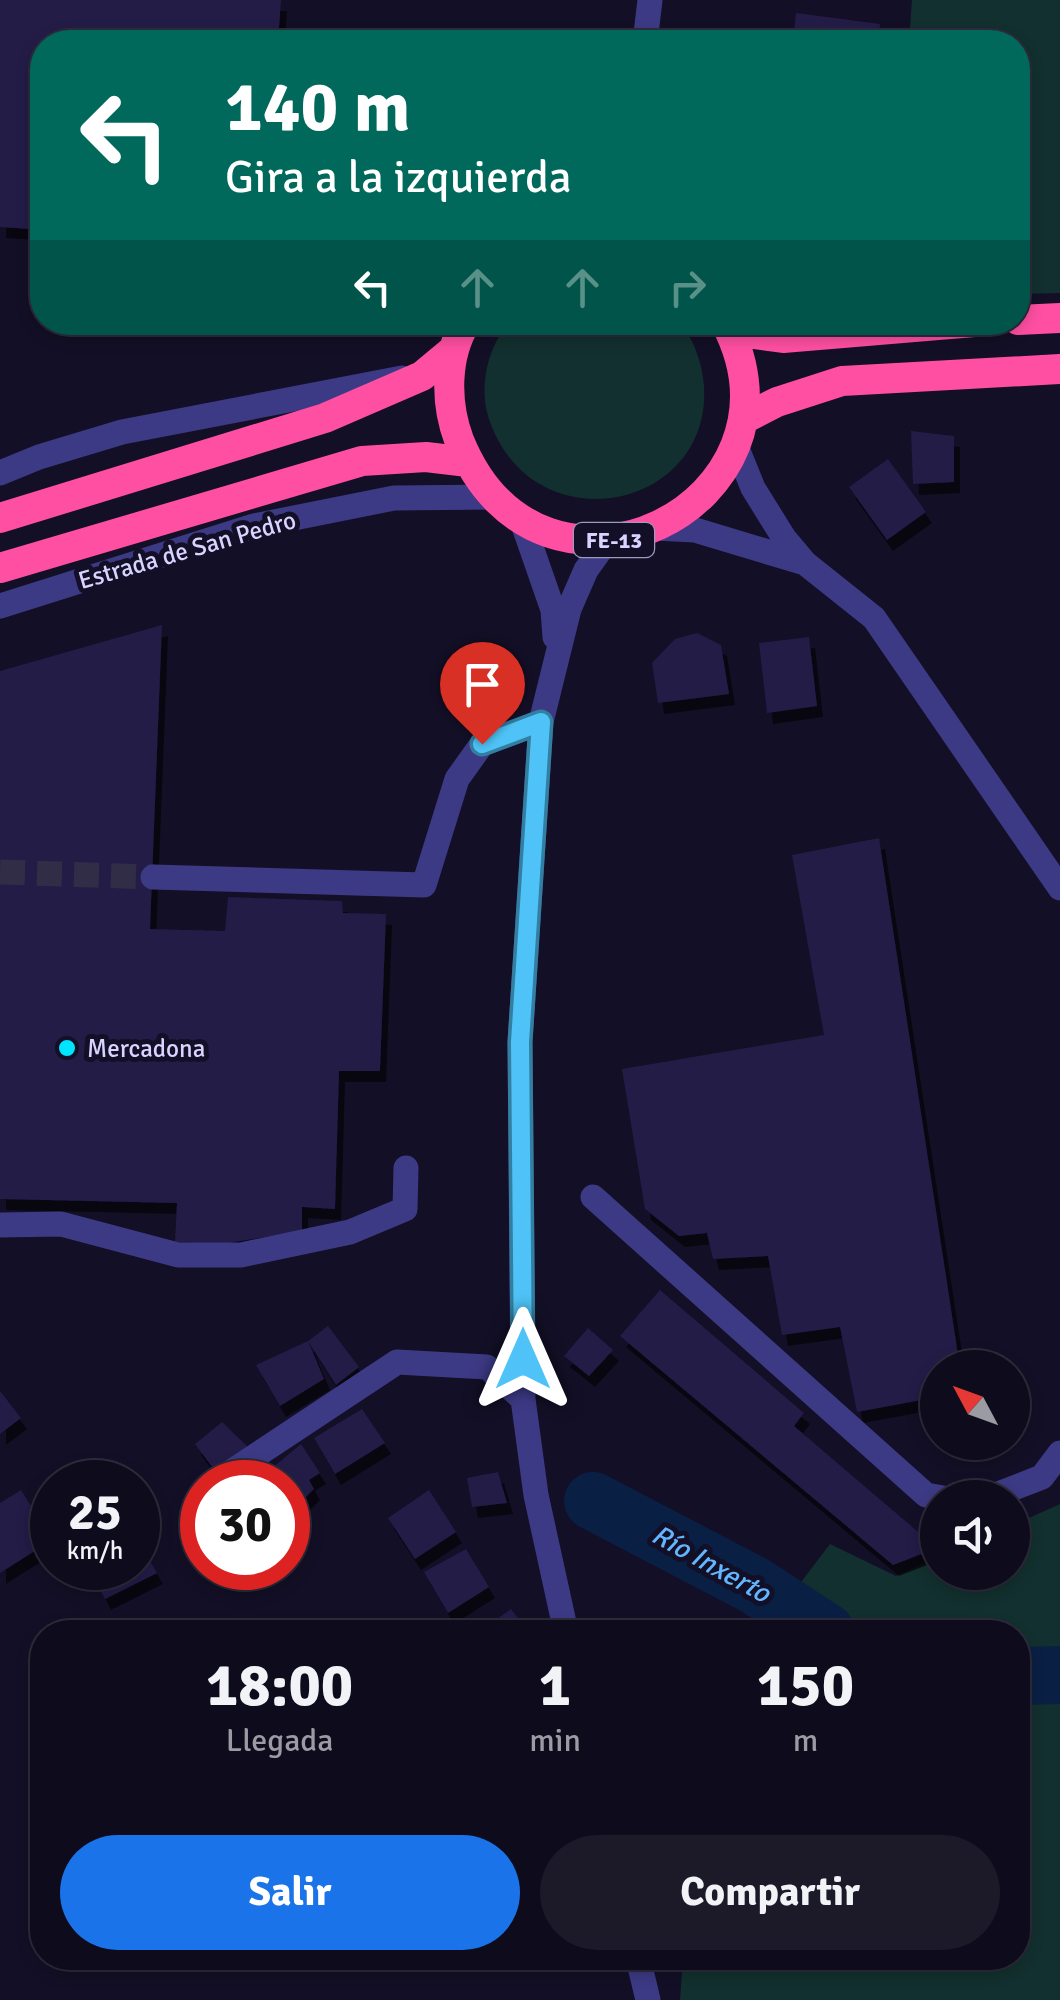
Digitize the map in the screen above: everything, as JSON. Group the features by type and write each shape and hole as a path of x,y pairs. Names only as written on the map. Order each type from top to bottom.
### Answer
{"highway":[{"path":"1030,319 1060,318"},
{"name":"FE-13","path":"460,335 452,351 452,421 468,462 495,497 521,518 552,535 606,542 655,528 686,510 740,433 777,402 842,381 1060,369"},
{"path":"732,335 744,374 740,433"},
{"path":"761,335 818,335"},
{"name":"FE-13","path":"0,518 325,418 422,376 452,351"},
{"path":"0,568 362,461 426,457 468,462"}],"street":[{"path":"647,30 650,0"},
{"path":"0,473 122,432 386,379 422,376"},
{"path":"740,433 753,488 784,538 804,563 874,618 1060,888"},
{"name":"Estrada de San Pedro","path":"0,606 254,526 394,498 495,497"},
{"path":"521,518 553,610 556,653"},
{"path":"655,528 694,530 804,563"},
{"path":"563,1620 536,1496 523,1399 520,1042 541,722 568,609 586,570 606,542"},
{"path":"154,876 424,885 458,779 482,744 541,722"},
{"path":"0,1225 61,1224 178,1255 242,1255 350,1232 405,1209 406,1168"},
{"path":"594,1198 920,1491"},
{"path":"249,1460 397,1362 487,1367 523,1399"},
{"path":"1030,1482 1042,1477 1060,1453"},
{"path":"641,1970 648,2000"}],"green space":[{"path":"912,0 1060,0 1060,293 1030,294 1030,30 910,30"},
{"path":"500,335 689,335 702,369 704,386 699,429 679,462 650,485 614,497 576,497 540,484 509,457 488,416 485,379"},
{"path":"1060,1504 1060,2000 680,2000 682,1970 1030,1970 1030,1620 772,1620 830,1544 896,1576 920,1565 920,1590 1030,1590 1030,1517"}],"building":[{"path":"0,0 281,0 279,30 30,30 30,229 0,227"},
{"path":"796,13 880,24 879,30 794,30"},
{"path":"911,431 954,436 954,482 913,484"},
{"path":"888,459 926,512 887,540 849,487"},
{"path":"162,625 150,929 225,931 228,897 342,901 343,913 386,914 380,1071 339,1071 335,1209 302,1207 302,1231 222,1244 175,1242 177,1203 0,1199 0,671"},
{"path":"697,633 721,645 729,694 658,703 652,663 675,639"},
{"path":"809,637 817,706 767,713 759,643"},
{"path":"879,838 957,1350 920,1350 920,1400 857,1412 840,1327 782,1335 768,1256 713,1259 707,1233 679,1236 645,1209 622,1069 824,1035 792,855"},
{"path":"660,1290 804,1413 794,1426 920,1533 920,1555 893,1565 620,1336"},
{"path":"328,1326 359,1367 336,1385 308,1341"},
{"path":"588,1328 613,1350 589,1376 564,1356"},
{"path":"308,1341 324,1379 280,1406 256,1365"},
{"path":"0,1391 21,1418 0,1434"},
{"path":"362,1409 385,1443 335,1474 314,1438"},
{"path":"222,1422 248,1447 231,1460 207,1460 195,1444"},
{"path":"301,1444 320,1473 310,1479 310,1460 282,1460"},
{"path":"498,1472 507,1503 472,1507 467,1478"},
{"path":"21,1490 30,1505 30,1554 0,1573 0,1503"},
{"path":"429,1490 456,1532 415,1559 388,1518"},
{"path":"466,1549 489,1587 448,1613 424,1572"},
{"path":"100,1590 123,1590 105,1599"},
{"path":"511,1609 519,1620 496,1620"}],"waterway":[{"name":"Río Inxerto","path":"593,1501 754,1585 808,1620"},
{"name":"Río Inxerto","path":"1030,1676 1060,1675"}],"tunnel":[{"path":"0,872 153,877"}],"place":[{"name":"Mercadona","path":"67,1048"}],"route":[{"path":"482,744 541,722 520,1042 523,1359"}]}
